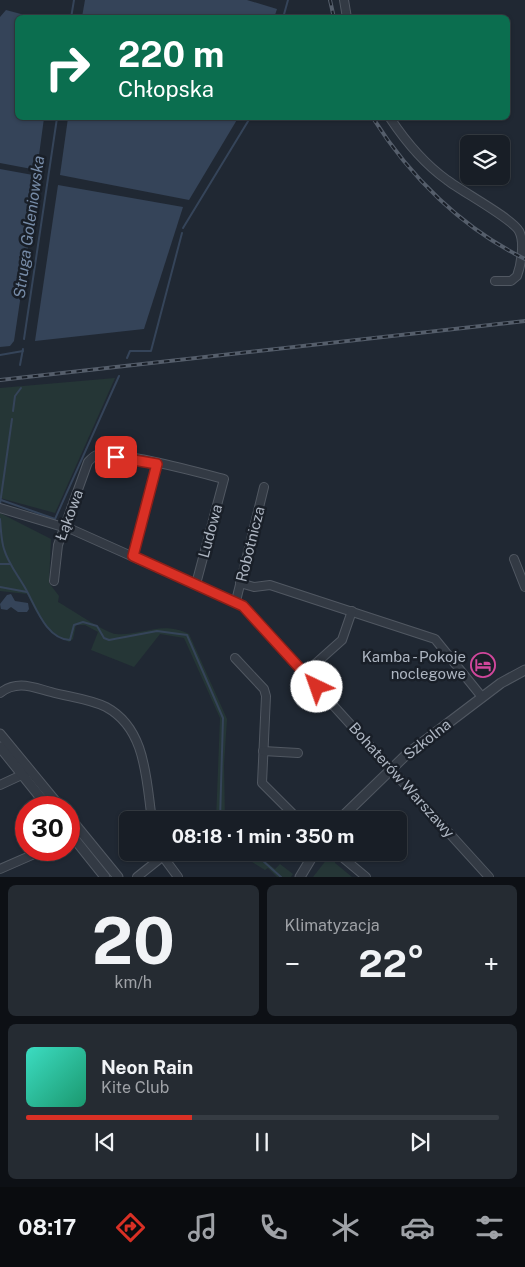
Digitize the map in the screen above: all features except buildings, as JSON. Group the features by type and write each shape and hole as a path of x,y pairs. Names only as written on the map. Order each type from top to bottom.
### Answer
{"street":[{"path":"344,0 347,15"},
{"path":"391,120 402,136 423,160 445,179 510,221 519,231 521,245 517,276 511,281 495,281"},
{"name":"Łąkowa","path":"54,581 58,545 88,462 93,457 112,456 157,464"},
{"path":"133,556 157,464"},
{"name":"Ludowa","path":"157,464 224,479 196,584"},
{"name":"Robotnicza","path":"236,602 264,487"},
{"name":"Bohaterów Warszawy","path":"0,508 65,528 236,602 251,614 489,877"},
{"path":"514,559 525,587"},
{"path":"240,583 254,587 270,585 435,639 482,697"},
{"path":"305,673 342,640 352,611"},
{"path":"235,658 265,692 262,783 290,811"},
{"name":"Szkolna","path":"348,811 390,768 501,682 525,670"},
{"path":"0,693 14,685 23,685 98,704 117,715 132,732 139,746 150,811"},
{"path":"0,734 52,796"},
{"path":"0,747 39,796"},
{"path":"263,751 298,753"},
{"path":"0,785 31,770"},
{"path":"80,830 118,877"},
{"path":"80,846 105,877"},
{"path":"0,869 18,861"},
{"path":"137,877 154,861"},
{"path":"166,861 178,877"},
{"path":"300,877 310,861"},
{"path":"347,861 366,877"}],"shaded area":[{"path":"115,378 55,513 0,498 0,388"},
{"path":"0,513 51,539 49,583 59,596 58,602 111,633 125,634 169,628 189,634 227,719 224,765 225,811 216,811 220,718 184,638 160,634 134,667 91,650 98,632 85,625 76,625 73,639 69,642 43,622 27,594 0,591"},
{"path":"251,861 265,861 275,869 280,864 293,874 291,877 277,877 268,868 265,870"},
{"path":"326,861 336,861 335,863 352,877 313,877"}],"water":[{"path":"85,0 247,0 277,9 275,15 82,15"},
{"path":"6,10 25,15 15,15 15,120 44,120 37,170 0,163 0,17"},
{"path":"68,120 237,120 189,200 60,175"},
{"path":"0,169 33,175 38,180 14,341 10,346 0,347"},
{"path":"58,185 183,207 144,329 35,341"},
{"path":"11,594 15,601 28,603 29,609 27,612 18,612 11,607 7,610 1,609 0,604 7,595"}],"waterway":[{"name":"Struga Goleniowska","path":"72,15 74,0"},
{"path":"284,15 288,0"},
{"name":"Struga Goleniowska","path":"24,339 57,120"},
{"path":"183,228 249,120"},
{"path":"127,358 130,351 151,351 182,233"},
{"name":"Struga Goleniowska","path":"20,365 23,349"},
{"path":"0,355 23,351"},
{"path":"1,500 55,519 119,376"},
{"name":"Struga Goleniowska","path":"13,411 15,396 21,388"},
{"name":"Struga Goleniowska","path":"0,504 12,419"},
{"name":"Struga Goleniowska","path":"0,519 2,542 8,559 42,619 54,634 70,640 74,625 83,622 97,626 104,638 109,640 157,631 187,635 223,718 220,811"},
{"path":"0,564 10,564"},
{"path":"0,587 27,592"},
{"name":"Struga Goleniowska","path":"263,861 281,877"}],"railway":[{"path":"330,0 333,15"},
{"path":"374,120 404,161 439,199 480,232 525,259"},
{"path":"0,380 525,321"}],"place":[{"name":"Kamba - Pokoje noclegowe","path":"483,665"}],"route":[{"path":"116,457 157,464 133,556 243,606 317,687"}]}
